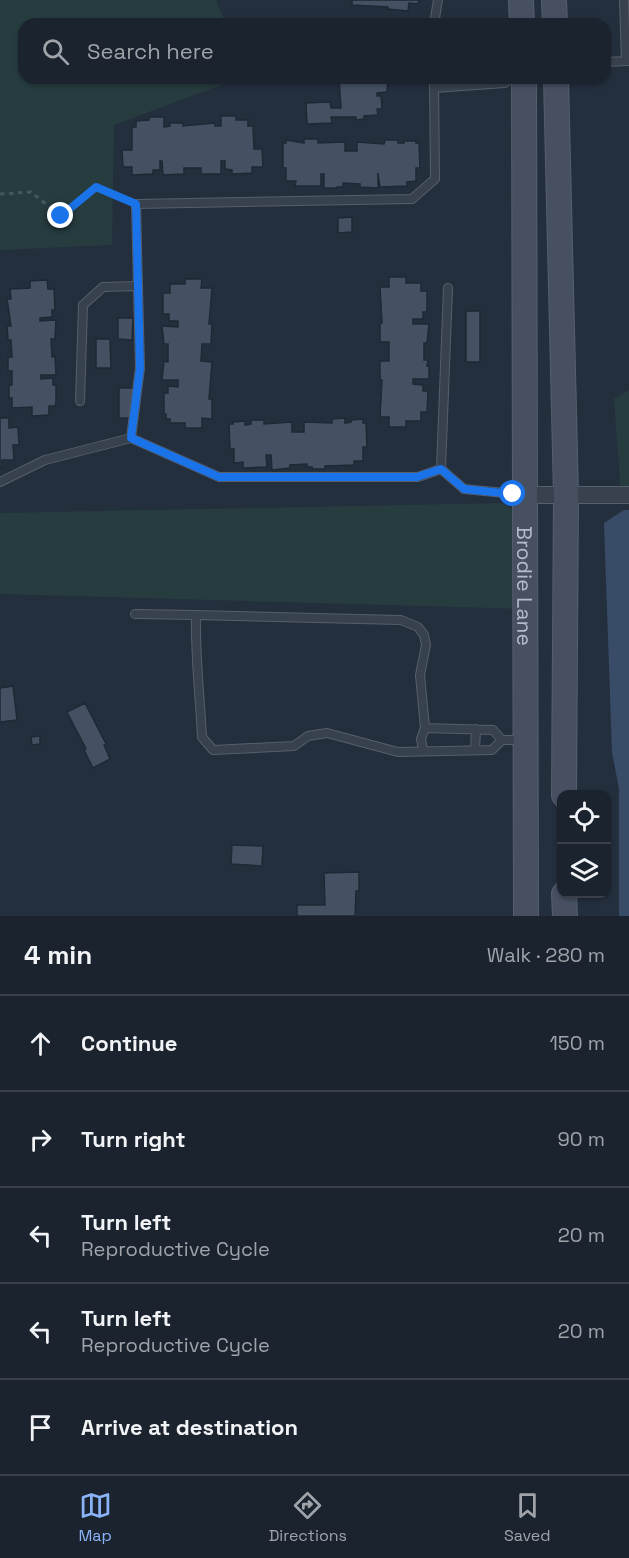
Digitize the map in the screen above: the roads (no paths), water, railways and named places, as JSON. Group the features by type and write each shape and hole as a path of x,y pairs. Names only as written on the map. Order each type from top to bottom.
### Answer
{"main road":[{"path":"521,0 522,18"},
{"path":"554,0 555,18"},
{"name":"Brodie Lane","path":"524,84 525,495 513,740 526,916"},
{"name":"Brodie Lane","path":"556,84 566,495 564,790"},
{"path":"564,898 565,916"}],"street":[{"path":"525,495 629,495"}],"lane":[{"path":"435,18 438,0"},
{"path":"611,62 627,61 624,0"},
{"path":"131,438 140,368 136,204 412,199 435,179 434,84"},
{"path":"434,88 491,84"},
{"path":"81,401 83,305 104,287 138,286"},
{"path":"441,469 448,288"},
{"path":"0,482 45,460 131,438 219,477 417,477 441,469"},
{"path":"441,469 464,489 525,495"},
{"path":"135,614 400,620 418,627 424,635 426,645 420,675 425,728 422,740 423,750"},
{"path":"196,615 195,647 199,675 202,737 213,750 294,746 309,736 327,733 398,752 492,750 513,740"},
{"path":"425,728 493,730 513,740"},
{"path":"476,729 476,750"}],"water":[{"path":"624,510 629,510 629,916 619,916 619,789 612,752 604,523"}]}
